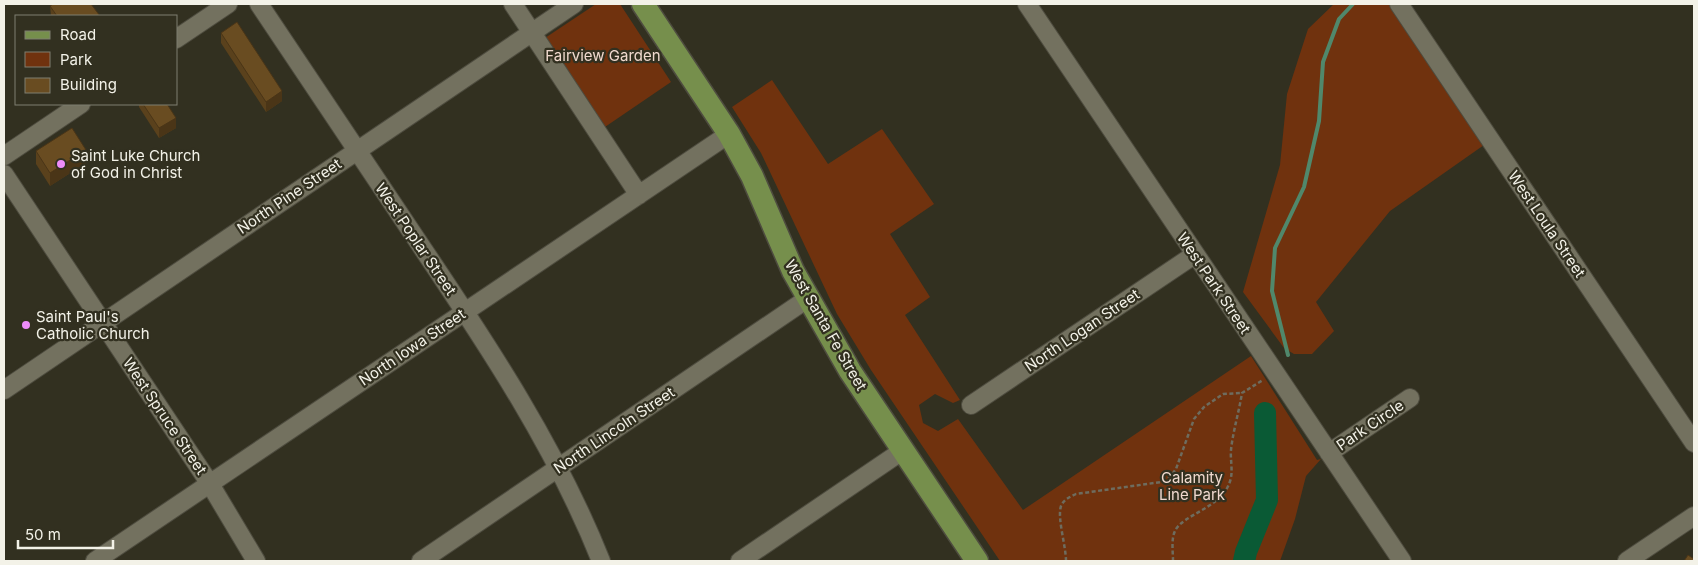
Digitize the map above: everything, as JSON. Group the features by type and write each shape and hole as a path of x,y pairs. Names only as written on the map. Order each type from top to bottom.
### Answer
{"main road":[{"name":"West Santa Fe Street","path":"642,4 729,134 752,176 793,272 850,371 977,561"}],"street":[{"path":"178,38 228,4"},
{"name":"West Poplar Street","path":"259,4 465,311 524,405 559,468 601,561"},
{"path":"513,4 639,195"},
{"name":"North Pine Street","path":"4,390 574,4"},
{"name":"West Park Street","path":"1027,4 1194,255 1402,561"},
{"name":"West Loula Street","path":"1399,4 1694,443"},
{"path":"4,156 80,105"},
{"name":"North Iowa Street","path":"95,561 729,134"},
{"name":"West Spruce Street","path":"4,174 210,484 256,561"},
{"name":"North Logan Street","path":"970,406 1194,255"},
{"name":"North Lincoln Street","path":"421,561 807,299"},
{"name":"Park Circle","path":"1329,453 1410,398"},
{"path":"740,561 902,451"},
{"path":"1627,561 1694,516"}],"path":[{"path":"1066,561 1061,506 1066,498 1076,494 1161,482 1170,477 1176,469 1194,419 1204,407 1223,394 1242,393 1266,378"},
{"path":"1172,561 1176,529 1218,499 1229,485 1232,472 1231,450 1242,393"}],"green space":[{"name":"Fairview Garden","path":"596,4 620,4 671,82 602,129 542,40"},
{"path":"1334,4 1389,4 1484,145 1390,211 1316,302 1334,331 1312,354 1294,354 1284,348 1243,292 1280,165 1287,94 1308,29"},
{"name":"Calamity Line Park","path":"772,80 828,164 882,129 934,204 890,234 930,297 905,315 960,400 953,403 935,394 919,405 923,423 938,431 958,419 1023,510 1251,356 1317,460 1321,459 1306,476 1295,519 1280,561 1000,561 871,370 837,314 761,153 732,107"}],"building":[{"path":"53,4 91,4 99,15 56,15 50,6"},
{"path":"237,22 282,91 266,102 221,33"},
{"path":"144,105 168,105 176,118 159,128"},
{"path":"72,128 86,150 50,173 36,151"},
{"path":"1688,555 1694,559 1694,561 1684,561"}],"waterway":[{"path":"1288,355 1272,291 1275,248 1304,187 1319,121 1323,62 1339,19 1353,4"},
{"path":"1244,561 1267,500 1265,413"}],"place":[{"name":"Saint Luke Church of God in Christ","path":"61,164"},
{"name":"Saint Paul's Catholic Church","path":"26,325"}]}
